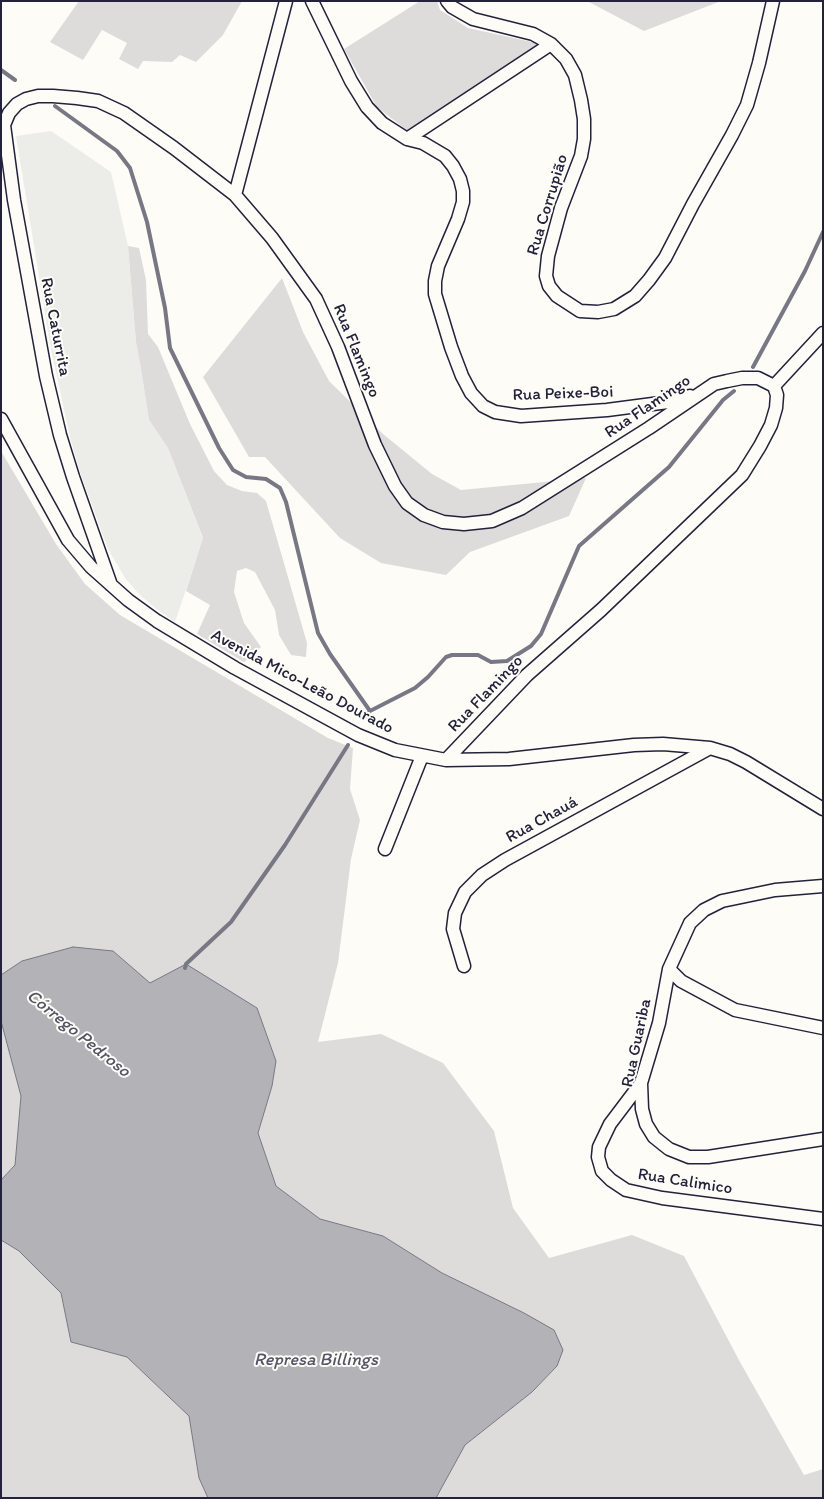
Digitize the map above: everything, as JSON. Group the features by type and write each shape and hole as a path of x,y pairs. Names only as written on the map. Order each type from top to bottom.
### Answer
{"street":[{"path":"235,196 286,1"},
{"name":"Rua Peixe-Boi","path":"312,1 351,81 367,107 382,123 407,139 423,144 445,156 454,166 460,179 463,202 458,219 438,266 435,281 435,294 451,347 462,376 471,393 483,406 495,412 521,416 582,413 639,407 697,395"},
{"name":"Rua Corrupião","path":"448,1 452,7 473,19 534,34 551,44 566,59 575,75 584,119 581,156 561,208 548,256 546,276 549,286 557,296 580,311 598,312 614,309 635,296 649,280 664,258 732,135 746,105 759,63 773,1"},
{"path":"407,139 551,44"},
{"name":"Rua Flamingo","path":"4,125 9,113 17,104 26,99 38,96 53,96 98,101 124,113 174,148 235,196 272,238 316,299 338,347 375,445 395,486 407,503 424,515 443,522 464,524 492,521 522,508 649,428 714,384 727,380 758,378 774,386 777,395 776,408 771,425 742,475 601,610 527,675 446,760"},
{"name":"Rua Caturrita","path":"4,125 14,200 46,376 60,435 73,477 111,585"},
{"path":"774,386 823,333"},
{"name":"Avenida Mico-Leão Dourado","path":"1,419 68,540 80,555 111,585 128,600 157,621 235,668 358,735 395,750 446,760 508,759 634,745 663,744 710,748 730,754 746,762 823,809"},
{"path":"80,555 89,545 92,538 92,531"},
{"name":"Rua Chauá","path":"464,966 453,929 455,913 465,892 482,875 512,856 710,748"},
{"path":"385,849 422,756"},
{"name":"Rua Guariba","path":"823,886 775,890 722,901 704,910 690,923 669,968 659,1023 641,1083 642,1109 646,1124 654,1137 669,1149 689,1157 708,1157 823,1139"},
{"path":"669,968 681,981 736,1010 823,1028"},
{"name":"Rua Calimico","path":"641,1083 610,1124 599,1147 598,1157 602,1171 611,1180 626,1190 662,1198 823,1219"}],"shaded area":[{"path":"79,1 242,1 223,35 196,62 180,55 172,62 143,61 138,69 119,59 127,43 102,30 83,60 50,42"},
{"path":"420,1 437,1 440,10 468,28 541,44 408,131 377,107 344,49"},
{"path":"587,1 721,1 644,31"},
{"path":"51,131 111,172 128,246 136,342 149,420 168,448 203,539 175,622 139,594 125,578 108,549 80,472 70,437 51,349 16,136"},
{"path":"128,246 139,248 146,280 148,334 158,347 190,424 214,471 227,485 242,491 257,493 266,501 307,643 306,657 291,655 279,635 275,610 255,572 246,568 237,571 234,592 244,623 261,647 244,662 197,634 210,605 186,591 203,538 168,448 149,420 136,342"},
{"path":"282,278 303,332 329,381 383,434 432,474 461,490 586,478 569,516 470,552 446,575 381,563 340,538 265,457 249,457 203,377"},
{"path":"1,451 56,544 85,584 120,615 328,738 353,748 350,789 360,820 351,859 338,963 318,1042 381,1034 443,1063 494,1131 513,1208 549,1258 632,1235 684,1256 740,1362 804,1475 823,1469 823,1498 436,1498 465,1445 532,1392 557,1366 524,1313 442,1273 383,1236 320,1219 276,1186 258,1133 272,1086 276,1061 257,1008 186,965 150,984 113,951 22,961 1,975"},
{"path":"1,1021 21,1096 15,1165 1,1180"},
{"path":"1,1240 19,1251 61,1293 71,1342 127,1357 189,1416 199,1478 208,1498 1,1498"}],"water":[{"name":"Represa Billings","path":"73,947 113,951 150,983 186,964 257,1008 276,1061 272,1086 258,1133 276,1186 320,1219 383,1236 442,1273 524,1313 554,1330 563,1350 557,1366 532,1392 465,1445 436,1498 208,1498 199,1478 189,1416 127,1357 71,1342 61,1293 19,1251 1,1240 1,1180 15,1165 21,1096 1,1021 1,975 22,961"}],"waterway":[{"path":"1,70 15,80"},
{"path":"55,106 117,151 130,168 147,222 165,308 170,348 219,448 233,470 246,477 266,479 280,488 286,502 318,633 330,654 370,711"},
{"path":"753,367 805,271 823,232"},
{"path":"365,717 370,711 415,688 428,677 446,657 452,655 478,655 491,662 507,661 531,646 541,634 579,546 669,467 723,400 734,391"},
{"path":"185,968 186,964 231,922 285,845 348,745"}],"water label":[{"name":"Córrego Pedroso","path":"78,1034"}]}
